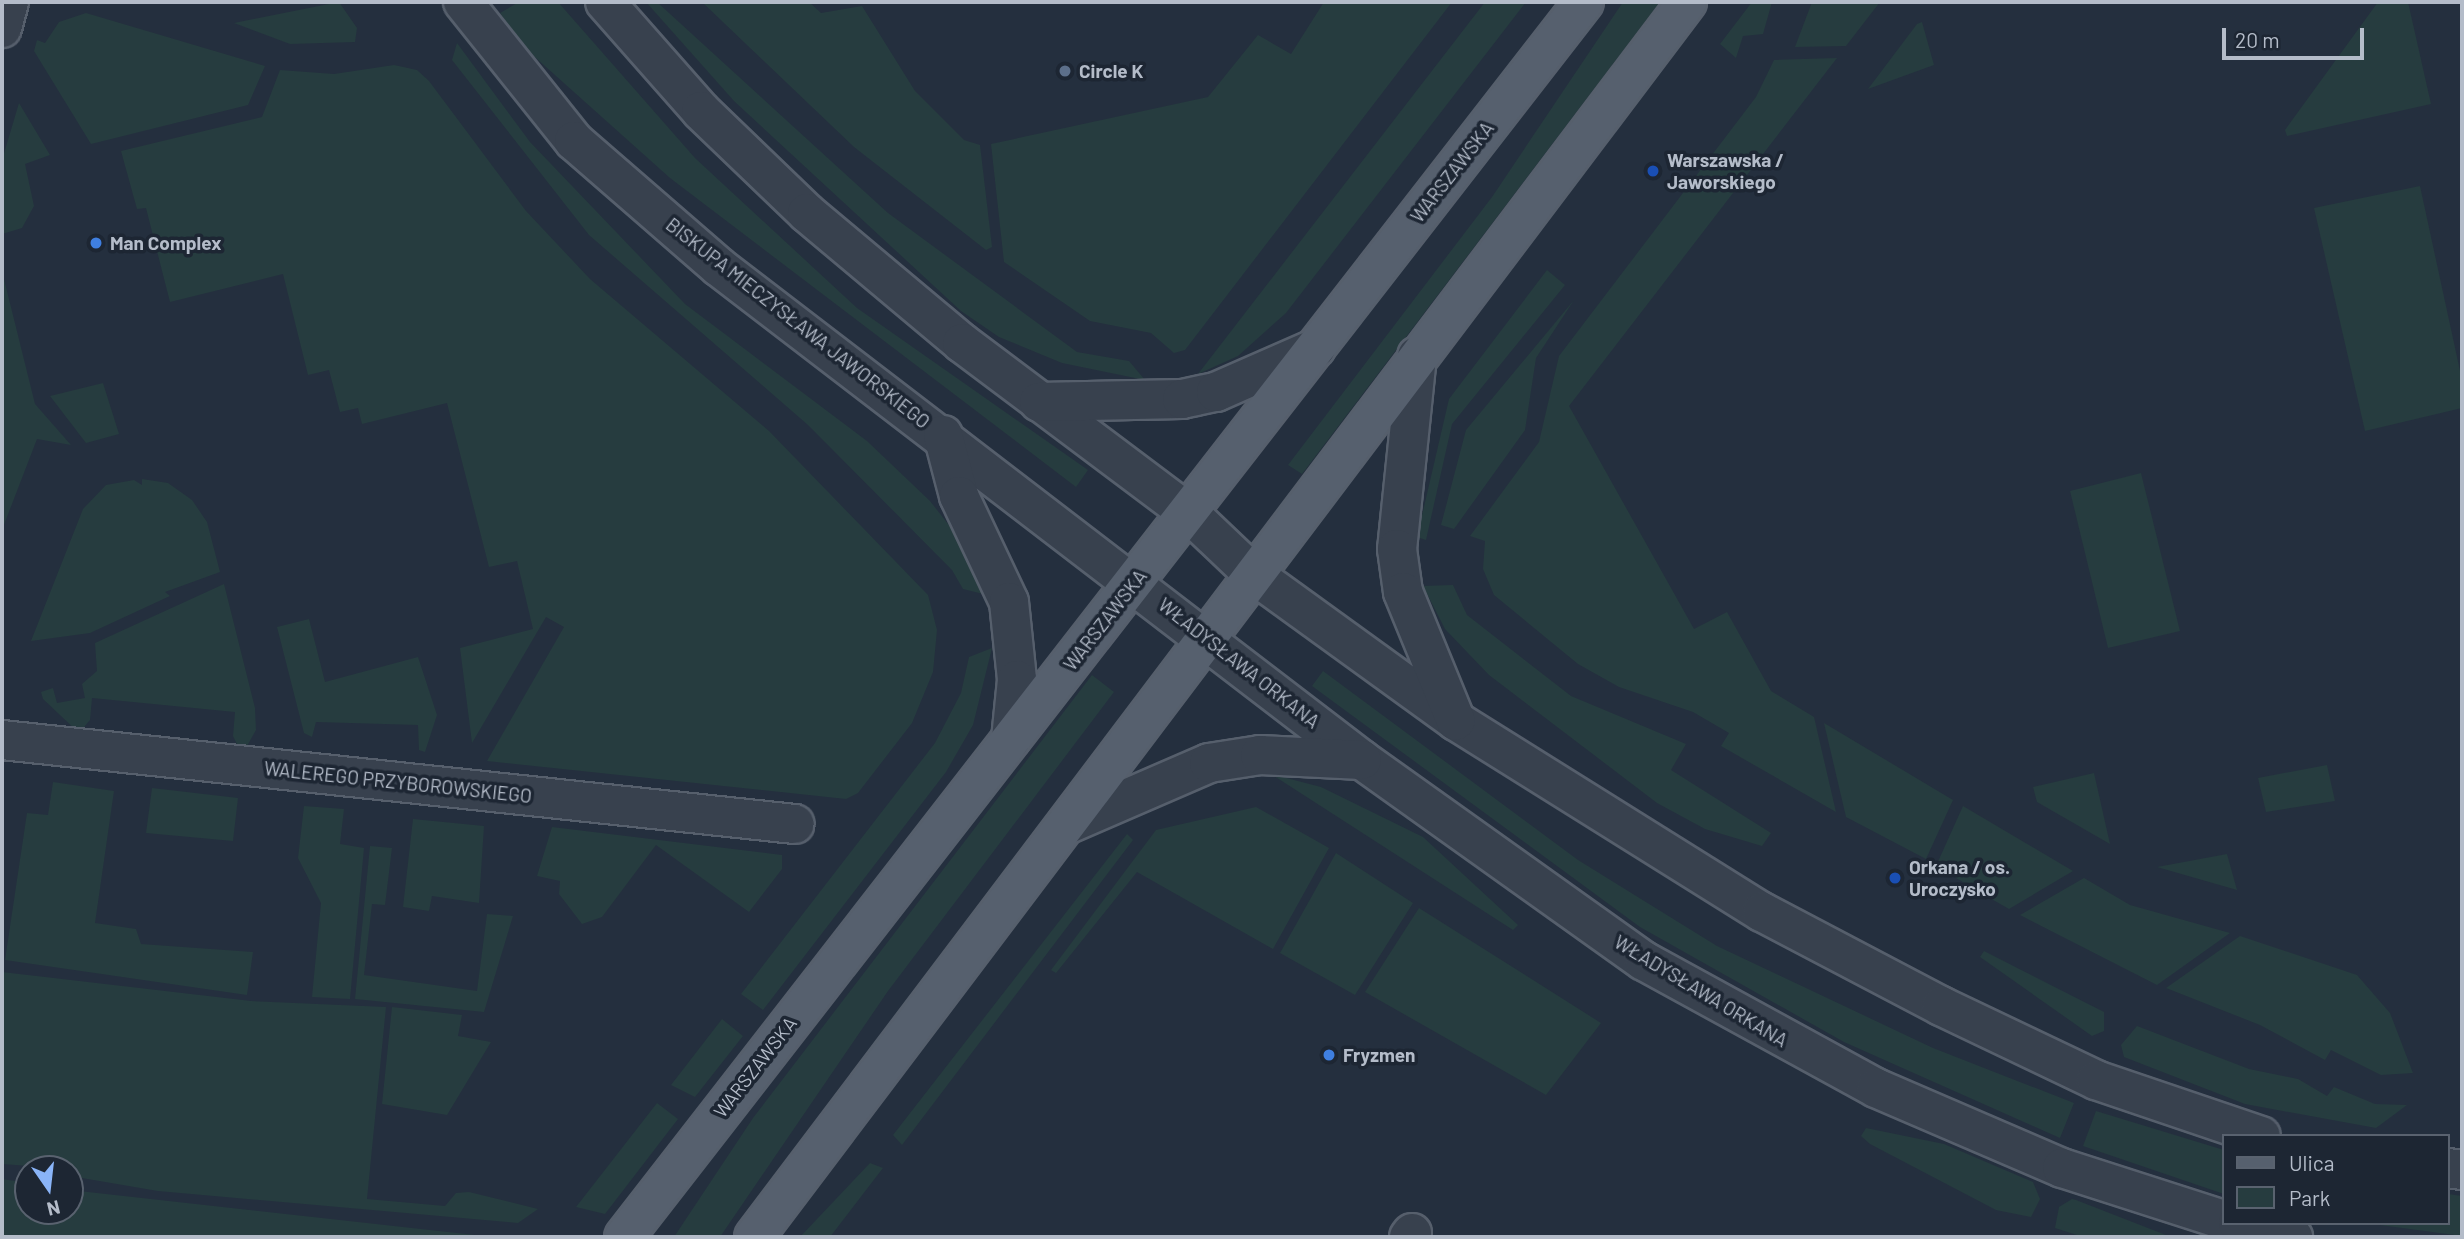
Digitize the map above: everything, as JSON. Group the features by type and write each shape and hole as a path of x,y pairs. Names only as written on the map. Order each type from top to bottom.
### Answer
{"main road":[{"name":"WARSZAWSKA","path":"624,1237 1190,514 1584,2"},
{"path":"754,1237 1687,2"}],"street":[{"path":"2,28 9,2"},
{"name":"BISKUPA MIECZYSŁAWA JAWORSKIEGO","path":"463,2 548,112 624,187 761,300 1136,581"},
{"path":"605,2 764,173 1039,402 1190,514 1253,574 1456,721 1762,912 1941,1006 2096,1080 2255,1134"},
{"path":"1039,402 1182,399 1216,392 1316,348"},
{"path":"1417,356 1397,549 1403,592 1456,721"},
{"path":"943,435 959,496 1009,602 1017,680 1011,740"},
{"name":"WŁADYSŁAWA ORKANA","path":"1136,581 1363,760 1644,961 1770,1035 2062,1168 2222,1219"},
{"name":"WALEREGO PRZYBOROWSKIEGO","path":"2,740 795,824"},
{"path":"1066,825 1188,771 1235,757 1363,760"},
{"path":"2246,1225 2293,1237"}],"green space":[{"path":"339,2 357,28 355,42 290,44 234,23"},
{"path":"519,2 558,2 695,158 857,308 1088,470 1076,487 670,178 527,50 500,13"},
{"path":"646,2 657,2 888,213 1077,352 1129,361 1145,380 1062,363 999,337 961,311 734,101"},
{"path":"702,2 809,2 821,13 862,6 915,91 964,140 980,145 992,247 986,250 854,147"},
{"path":"1324,2 1452,2 1185,350 1174,353 1151,333 1090,321 1004,262 991,144 1208,97 1258,35 1291,54"},
{"path":"1485,2 1526,2 1286,313 1238,356 1198,374"},
{"path":"1623,2 1660,2 1302,474 1288,465 1492,197"},
{"path":"1752,2 1772,2 1763,34 1743,36 1736,58 1720,44"},
{"path":"1812,2 1880,2 1846,46 1795,47"},
{"path":"2378,2 2408,2 2431,104 2287,136 2285,130"},
{"path":"86,13 265,66 248,105 91,144 34,51 37,40 45,43 59,22"},
{"path":"1922,22 1934,65 1868,89 1917,24"},
{"path":"457,43 530,142 685,304 867,441 930,501 963,543 987,595 963,589 952,570 808,425 589,235 452,60"},
{"path":"1837,58 1569,406 1694,629 1727,612 1771,691 1814,717 1836,812 1721,746 1729,733 1693,712 1619,687 1578,664 1494,595 1483,569 1485,541 1470,536 1539,442 1559,356 1756,97 1774,60"},
{"path":"394,65 417,70 429,81 526,211 590,279 769,431 928,595 937,630 933,672 912,723 858,793 846,799 487,761 564,627 546,617 472,743 460,648 533,629 517,561 489,567 447,403 362,424 358,408 340,412 329,370 308,375 283,274 170,302 146,208 137,209 121,151 262,117 280,70 334,74"},
{"path":"19,103 50,155 25,164 34,206 22,228 2,234 2,160"},
{"path":"2420,186 2462,380 2462,408 2365,431 2314,208"},
{"path":"1547,270 1565,285 1452,424 1426,540 1417,537 1449,399"},
{"path":"2,271 35,404 71,445 37,439 2,530"},
{"path":"1574,300 1536,358 1525,430 1454,529 1441,525 1466,430"},
{"path":"103,383 119,434 86,443 50,396"},
{"path":"2141,473 2180,631 2108,648 2070,491"},
{"path":"142,479 168,483 192,500 207,522 220,572 165,592 170,596 90,633 31,641 83,509 106,485 134,480 142,485"},
{"path":"224,584 255,708 256,730 247,746 240,750 233,736 235,712 92,698 90,720 79,733 43,699 41,692 53,688 57,703 85,698 82,684 97,671 95,643"},
{"path":"1453,585 1467,615 1571,696 1686,744 1671,770 1771,833 1762,846 1705,829 1657,803 1489,675 1445,629 1423,586"},
{"path":"309,619 325,682 418,657 437,715 425,752 419,750 418,725 316,722 312,737 304,733 277,627"},
{"path":"992,648 973,725 946,772 763,1010 741,994 935,743 961,693 969,657"},
{"path":"1323,671 1578,860 1717,946 1933,1048 2074,1103 2060,1138 1844,1042 1640,927 1312,686"},
{"path":"1092,675 1114,692 888,991 720,1237 674,1237 753,1118"},
{"path":"1824,723 1953,800 1926,859 1846,817"},
{"path":"2327,765 2335,801 2266,812 2258,778"},
{"path":"2094,773 2110,844 2037,802 2033,787"},
{"path":"1271,774 1321,787 1423,837 1518,925 1513,930"},
{"path":"53,782 114,791 95,923 136,929 141,944 253,952 247,995 5,960 27,813 48,815"},
{"path":"152,788 238,798 233,841 146,833"},
{"path":"304,806 344,809 340,844 364,848 350,999 312,997 321,903 298,858"},
{"path":"1963,806 2073,871 2009,909 1988,897 1936,866"},
{"path":"1256,807 1329,848 1273,949 1137,872 1056,973 1051,970 1156,830"},
{"path":"413,819 484,826 479,903 432,896 429,911 403,907"},
{"path":"552,827 782,855 782,869 749,912 656,845 602,917 582,924 559,894 560,881 537,876"},
{"path":"1127,834 1133,840 902,1145 893,1135"},
{"path":"370,846 392,848 385,905 372,904 364,975 477,991 487,914 513,916 484,1012 355,999"},
{"path":"1336,853 1413,903 1355,995 1280,953"},
{"path":"2227,854 2237,890 2157,867"},
{"path":"2084,878 2130,905 2230,933 2157,985 2020,915"},
{"path":"1419,908 1601,1023 1546,1095 1365,992"},
{"path":"2240,936 2357,975 2390,1013 2413,1073 2381,1075 2331,1050 2325,1060 2260,1025 2166,988"},
{"path":"1984,951 2104,1012 2104,1031 2092,1036 1980,957"},
{"path":"2,972 251,1001 386,1007 367,1199 445,1206 456,1193 469,1192 538,1209 518,1223 158,1191 84,1178 84,1155 14,1155 14,1165 2,1164"},
{"path":"392,1007 462,1015 458,1036 491,1042 447,1115 382,1104"},
{"path":"722,1019 743,1036 695,1097 671,1085"},
{"path":"2137,1026 2249,1069 2298,1079 2327,1096 2334,1087 2375,1104 2407,1105 2376,1128 2245,1104 2124,1057 2121,1045"},
{"path":"657,1103 678,1119 605,1214 576,1207"},
{"path":"2096,1111 2222,1149 2222,1193 2083,1146"},
{"path":"1866,1128 1944,1144 2033,1182 2040,1199 2031,1217 1996,1210 1870,1144 1861,1136"},
{"path":"870,1163 883,1168 830,1237 800,1237"},
{"path":"2,1179 14,1181 14,1225 84,1225 84,1192 493,1237 2,1237"},
{"path":"2450,1194 2462,1196 2462,1236 2380,1225 2450,1225"},
{"path":"2072,1199 2171,1237 2083,1237 2055,1228 2059,1207"}],"place":[{"name":"Circle K","path":"1065,71"},
{"name":"Warszawska / Jaworskiego","path":"1653,171"},
{"name":"Man Complex","path":"96,243"},
{"name":"Orkana / os. Uroczysko","path":"1895,878"},
{"name":"Fryzmen","path":"1329,1055"}]}
